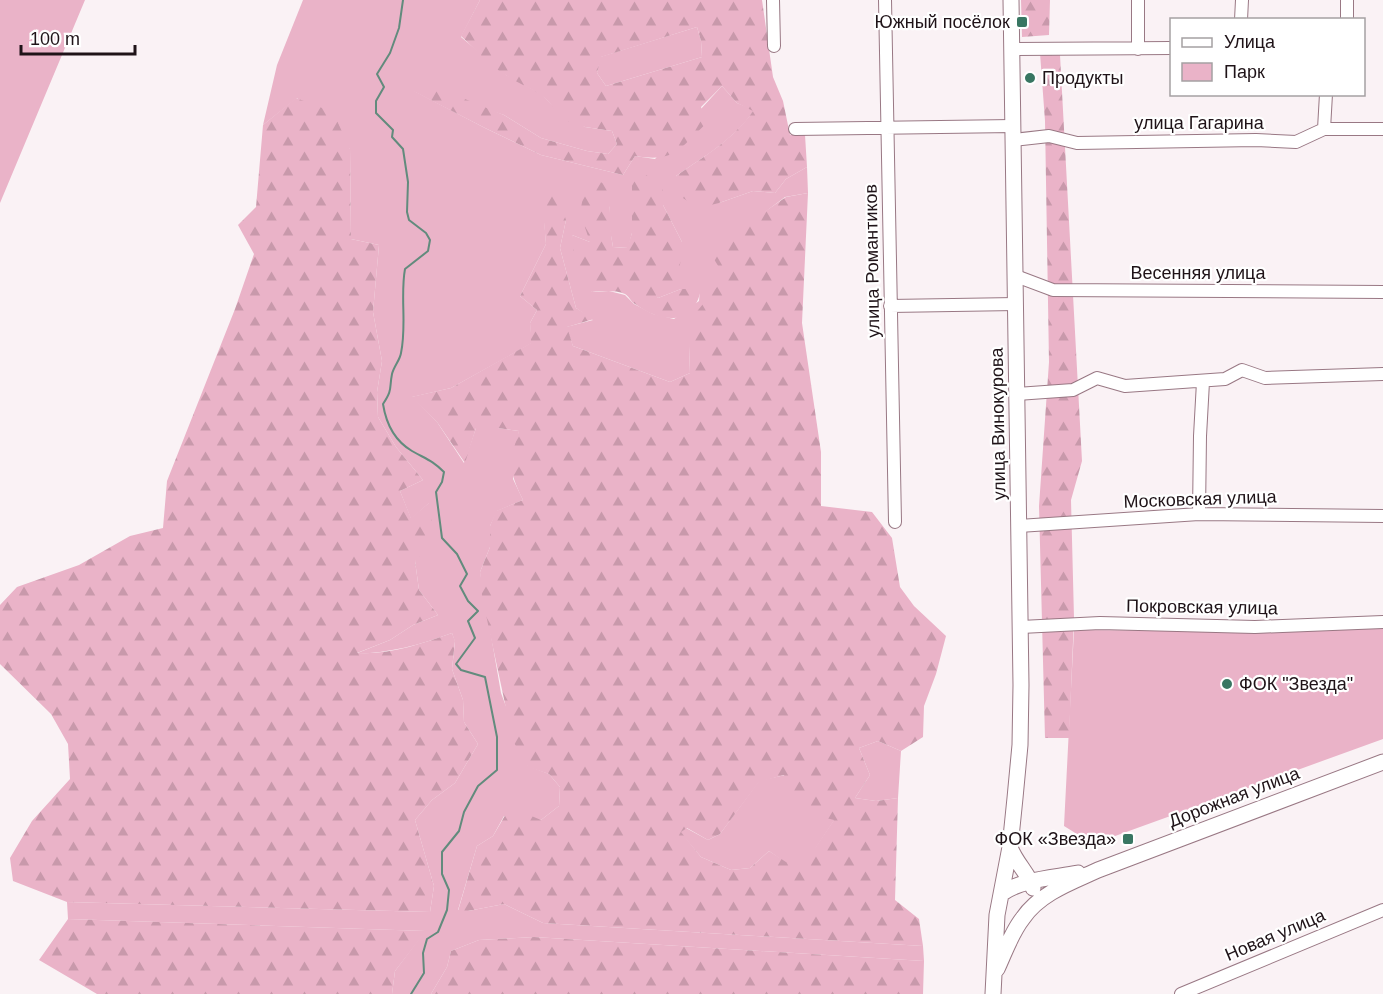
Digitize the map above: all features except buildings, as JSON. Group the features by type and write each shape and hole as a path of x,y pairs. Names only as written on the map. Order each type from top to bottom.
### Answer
{"main road":[{"name":"улица Винокурова","path":"993,994 999,902 1010,847 1020,745 1021,627 1011,0"},
{"name":"Дорожная улица","path":"1098,870 1383,762"},
{"path":"994,977 1033,897 1031,881 1017,863 1010,847"},
{"path":"1098,870 1049,894 1028,911 1010,920 1003,917 999,902 1011,887 1031,881 1098,870"}],"street":[{"path":"773,0 774,46"},
{"name":"улица Романтиков","path":"885,0 895,522"},
{"path":"1138,0 1138,49"},
{"path":"1241,18 1242,0"},
{"path":"1347,0 1347,18"},
{"path":"1012,49 1170,48"},
{"path":"1324,129 1326,96"},
{"name":"улица Гагарина","path":"795,129 888,127 1013,133 1049,136 1077,143 1256,140 1296,142 1324,129 1383,129"},
{"name":"Весенняя улица","path":"1016,276 1053,290 1383,292"},
{"path":"890,306 1016,304"},
{"path":"1017,394 1073,390 1097,378 1125,386 1203,382 1225,379 1242,370 1265,378 1383,374"},
{"path":"1199,514 1203,382"},
{"name":"Московская улица","path":"1019,526 1199,514 1383,516"},
{"name":"Покровская улица","path":"1021,627 1100,623 1255,627 1383,622"},
{"name":"Новая улица","path":"1181,994 1383,910"}],"green space":[{"path":"0,0 85,0 0,203"},
{"path":"303,0 480,0 461,37 506,75 541,94 555,108 585,127 612,131 617,144 608,154 587,151 541,138 504,115 414,91 541,155 623,175 635,156 655,159 722,86 737,103 754,110 728,139 676,176 719,203 753,191 775,193 786,179 807,167 808,193 785,197 757,218 689,346 690,373 670,382 573,346 566,327 593,320 576,308 560,248 566,220 544,218 546,244 520,296 537,310 530,323 532,343 451,388 412,397 437,422 464,463 476,428 519,431 513,479 523,500 497,511 490,526 490,547 480,572 501,693 528,766 549,774 560,787 559,806 541,820 504,816 493,836 477,846 458,910 468,911 504,904 543,923 923,946 924,961 534,937 479,940 451,951 447,967 431,994 392,994 395,971 425,931 68,919 67,902 430,912 434,886 415,820 432,800 455,783 478,744 464,722 463,700 452,669 455,642 452,633 404,648 355,654 390,640 413,625 438,615 419,590 415,561 429,503 411,519 400,491 423,480 396,447 378,417 377,392 382,361 373,312 379,245 351,239 350,149 297,98 263,125 277,65","holes":["663,188 663,205 682,242 655,294 658,298 681,289 700,290 699,301 674,319 653,314 634,304 625,295 609,291 592,292 572,235 590,242 610,206 609,224 613,247 628,248 632,233 632,199"]},
{"path":"480,0 762,0 773,77 783,101 790,135 805,135 807,167 786,179 775,193 753,191 698,208 683,198 676,176 727,139 753,111 737,103 722,86 701,107 707,123 683,146 676,152 660,157 635,156 623,175 541,155 413,91 443,90 504,115 541,138 587,151 608,154 617,144 612,131 585,127 560,119 544,97 501,72 461,36","holes":["697,27 702,57 606,86 597,73 601,57"]},
{"path":"1021,0 1050,0 1049,35 1022,37"},
{"path":"697,27 702,57 606,86 597,73 600,57"},
{"path":"1040,53 1060,55 1082,461 1071,500 1074,618 1069,738 1045,738 1039,506 1049,362 1045,121"},
{"path":"296,98 333,112 350,149 351,239 379,245 373,312 382,361 377,392 378,417 396,447 423,480 400,491 411,518 430,502 434,543 415,561 419,590 438,615 413,625 390,640 357,653 381,652 417,645 452,633 455,641 452,669 463,700 464,722 478,744 455,783 432,800 415,820 434,886 430,912 67,902 13,881 10,858 32,821 70,779 68,744 51,714 0,664 0,605 17,587 79,565 130,536 163,528 167,481 235,309 254,254 238,225 256,207 263,125"},
{"path":"645,174 663,188 663,205 682,242 682,256 676,280 656,294 658,298 681,289 701,289 691,310 675,318 655,315 621,293 592,292 575,274 572,235 590,242 580,213 586,181 595,179 608,186 613,247 627,248 632,233 632,178"},
{"path":"548,176 555,186 566,220 560,248 576,308 594,319 567,327 573,346 670,382 690,373 690,320 725,277 712,256 726,238 786,197 808,193 802,323 821,452 821,506 872,512 892,538 900,587 914,606 946,636 936,674 924,706 923,737 901,751 878,741 859,748 870,775 855,798 876,801 898,798 895,900 919,919 923,946 543,923 504,904 458,911 477,846 493,836 510,807 541,820 559,806 560,787 549,774 528,767 513,741 482,596 480,572 490,547 490,526 496,511 523,500 512,466 513,451 519,431 476,428 465,463 437,422 411,397 451,388 531,343 530,323 537,310 520,296 546,244 541,190","holes":["784,775 793,798 814,815 834,820 815,848 786,862 769,851 750,868 731,870 701,857 681,832 687,828 708,840 720,834 759,782"]},
{"name":"ФОК \"Звезда\"","path":"1383,626 1383,739 1093,844 1064,826 1074,630 1255,631"},
{"path":"878,741 901,751 898,798 876,801 855,798 870,775 859,748"},
{"path":"785,775 835,819 815,849 786,863 769,851 750,868 731,870 701,857 680,832 686,828 708,840 720,834 759,781"},
{"path":"68,919 426,931 395,971 392,994 97,994 39,960"},
{"path":"534,937 924,961 923,994 431,994 447,967 451,951 479,940"}],"waterway":[{"path":"403,0 399,28 390,53 377,74 384,87 376,101 376,113 393,130 392,137 403,149 408,182 409,220 426,233 430,240 428,251 405,269 403,342 392,374 389,392 383,404 386,418 396,437 406,447 444,472 442,482 436,492 442,538 457,554 467,574 460,586 468,601 478,611 468,621 475,638 456,664 461,670 485,677 497,737 497,770 478,786 464,812 459,831 442,852 442,874 449,890 447,910 438,932 427,939 423,953 424,973 411,994"}],"place":[{"name":"Южный посёлок","path":"1022,22"},
{"name":"Продукты","path":"1030,78"},
{"name":"ФОК \"Звезда\"","path":"1227,684"},
{"name":"ФОК «Звезда»","path":"1128,839"}]}
